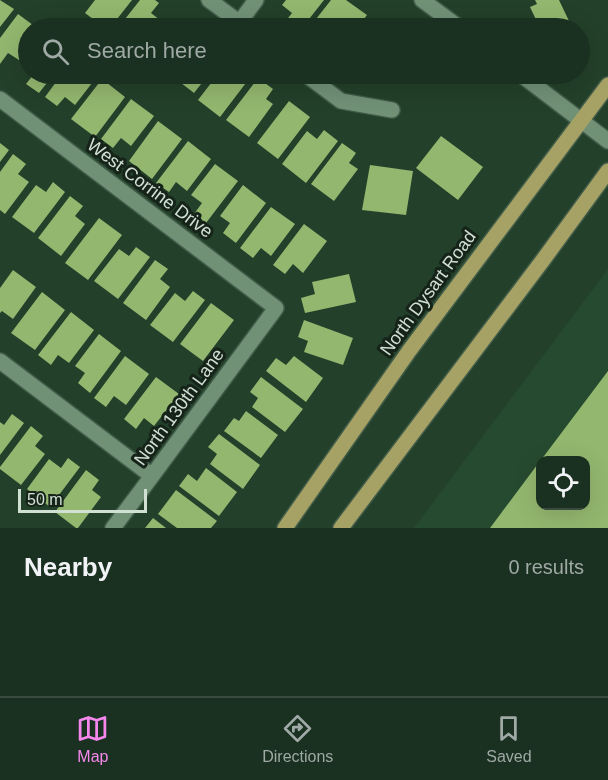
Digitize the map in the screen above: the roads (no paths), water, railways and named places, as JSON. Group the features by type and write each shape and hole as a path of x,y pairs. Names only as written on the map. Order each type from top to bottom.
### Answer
{"main road":[{"name":"North Dysart Road","path":"285,528 409,351 608,85"},
{"path":"341,528 608,171"}],"street":[{"path":"209,0 233,18"},
{"path":"247,18 256,0"},
{"path":"422,0 446,18"},
{"path":"318,84 341,101 392,110"},
{"path":"533,84 605,139"},
{"name":"West Corrine Drive","path":"0,99 276,308"},
{"name":"North 130th Lane","path":"113,528 276,308"},
{"path":"0,361 152,477"}]}
